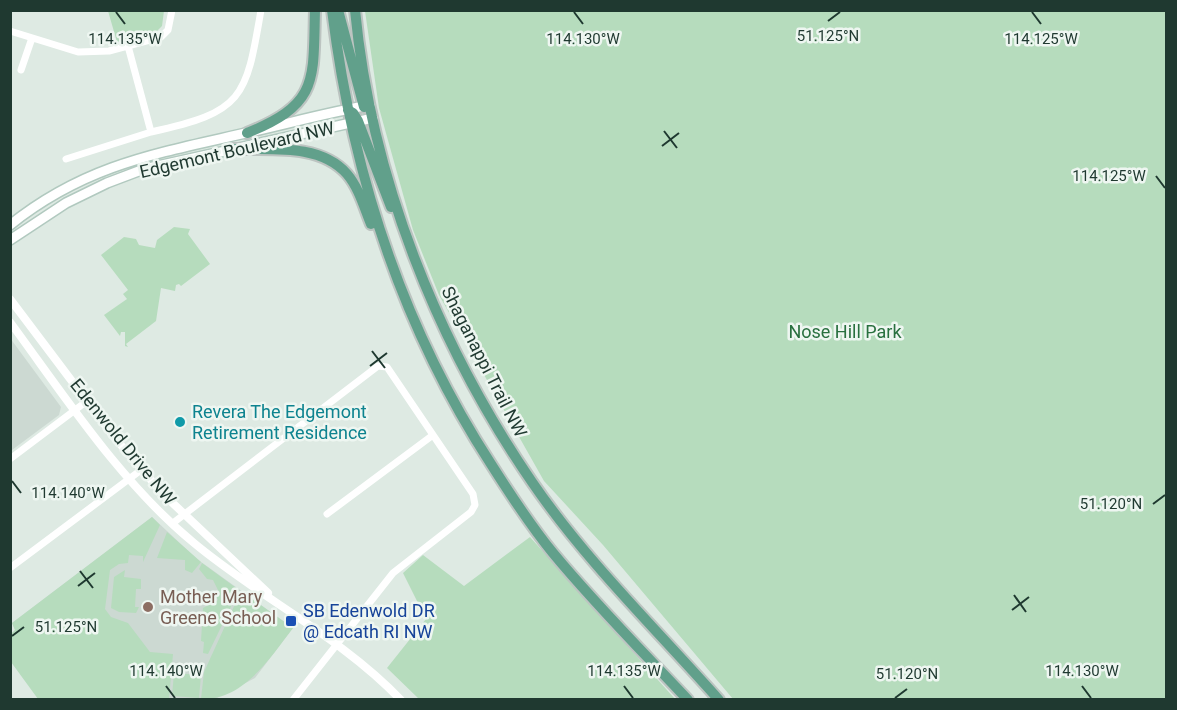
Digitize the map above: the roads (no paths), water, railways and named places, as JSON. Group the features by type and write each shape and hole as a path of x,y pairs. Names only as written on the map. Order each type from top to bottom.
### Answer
{"main road":[{"path":"247,133 275,122 290,112 306,90 312,75 315,10"},
{"path":"332,10 348,110 394,215 403,228"},
{"path":"338,10 367,106"},
{"name":"Shaganappi Trail NW","path":"355,10 367,106 373,118 403,228 426,285 483,403 533,484 571,533 719,699"},
{"name":"Edgemont Boulevard NW","path":"13,222 44,201 102,170 171,148 367,106"},
{"name":"Edgemont Boulevard NW","path":"10,240 51,212 106,183 174,161 373,118"},
{"path":"354,123 362,177 393,269 430,358 467,427 513,500 558,560 688,699"},
{"path":"232,149 306,152 336,164 348,175 358,191 386,263 393,269"}],"street":[{"path":"10,31 78,52 109,51 165,34 172,10"},
{"path":"66,159 151,132 202,120 215,113 238,93 251,66 261,10"},
{"path":"21,70 32,38"},
{"path":"128,46 151,132"},
{"name":"Edenwold Drive NW","path":"10,299 141,470 182,514 251,574 273,598"},
{"name":"Edenwold Drive NW","path":"10,322 129,478 172,523 231,572 273,598 335,644 401,699"},
{"path":"172,523 381,365 387,367 473,494 474,508 393,573 293,699"},
{"path":"10,459 87,401"},
{"path":"327,514 433,435"},
{"path":"10,568 141,470"}],"place":[{"name":"Revera The Edgemont Retirement Residence","path":"180,422"},
{"name":"Mother Mary Greene School","path":"148,607"},
{"name":"SB Edenwold DR @ Edcath RI NW","path":"291,621"}],"park label":[{"name":"Nose Hill Park","path":"845,332"}]}
